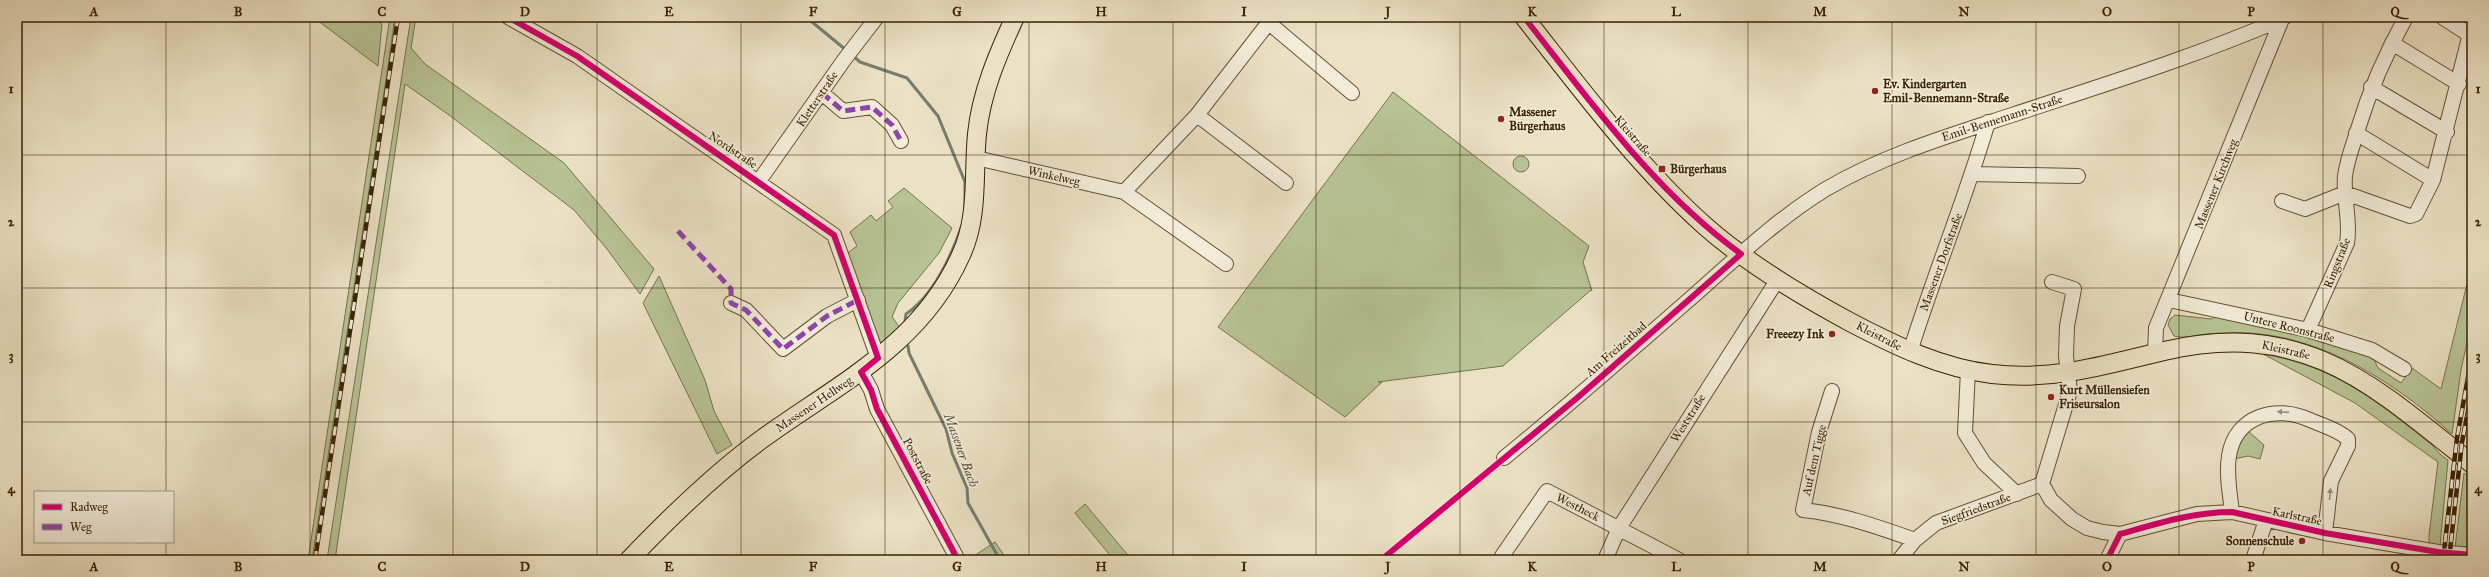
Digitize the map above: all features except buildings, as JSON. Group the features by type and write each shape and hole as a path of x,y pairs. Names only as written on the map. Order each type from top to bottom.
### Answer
{"main road":[{"name":"Massener Hellweg","path":"629,560 734,461 861,372 924,315 963,251 972,225 975,204 977,133 982,106 995,62 1015,17"},
{"name":"Kleistraße","path":"1524,17 1639,160 1704,226 1741,254 1778,279 1835,314 1910,352 1968,370 2011,375 2068,373 2112,365 2155,353 2200,344 2259,344 2311,355 2358,377 2383,392 2472,464"}],"street":[{"name":"Nordstraße","path":"508,17 577,56 834,235 878,358"},
{"name":"Kletterstraße","path":"759,182 844,60 877,17"},
{"name":"Ringstraße","path":"2308,330 2347,243 2349,231 2346,193 2347,162 2356,133 2371,87 2406,17"},
{"path":"2282,201 2305,209 2346,193 2413,216 2419,211 2433,180 2447,132 2471,30 2442,17"},
{"name":"Emil-Bennemann-Straße","path":"1741,254 1783,219 1825,190 1870,165 1940,138 2227,43 2284,18"},
{"name":"Massener Kirchweg","path":"2155,353 2156,328 2284,18"},
{"path":"1124,192 1197,115 1271,20 1352,93"},
{"path":"2392,43 2459,84"},
{"path":"2371,87 2447,132"},
{"path":"822,93 843,111 872,108 892,125 901,141"},
{"path":"1197,115 1286,183"},
{"name":"Massener Dorfstraße","path":"1910,352 1929,292 1973,174 1988,122"},
{"path":"2356,133 2433,180"},
{"name":"Winkelweg","path":"985,160 1124,192 1226,264"},
{"path":"1973,174 2078,176"},
{"name":"Am Freizeitbad","path":"1504,458 1577,398 1741,254"},
{"name":"Weststraße","path":"1605,560 1619,528 1778,279"},
{"path":"2042,484 2070,391 2066,356 2068,326 2074,289 2052,282"},
{"path":"731,303 746,310 783,349 826,316 858,300"},
{"name":"Untere Roonstraße","path":"2168,300 2308,330 2372,350 2404,369"},
{"path":"1968,370 1965,433 1984,463 2017,494"},
{"name":"Poststraße","path":"861,372 871,390 877,409 958,560"},
{"name":"Auf dem Tigge","path":"1832,391 1819,432 1802,510 1830,513 1915,540"},
{"name":"Karlstraße","path":"2232,512 2228,462 2236,437 2248,424 2264,414 2272,412 2293,413 2348,439 2348,446 2331,481 2325,533"},
{"name":"Siegfriedstraße","path":"1899,560 1915,540 1927,530 1945,519 2042,484"},
{"name":"Karlstraße","path":"2042,484 2051,500 2080,524 2120,534 2197,514 2232,512 2325,533 2438,552 2472,555"},
{"name":"Westheck","path":"1502,556 1547,491 1679,560"},
{"name":"Karlstraße","path":"2253,560 2266,520"},
{"path":"2107,560 2120,534"}],"green space":[{"path":"313,17 373,17 382,24 378,66"},
{"path":"390,17 395,17 388,66 312,560 308,560"},
{"path":"411,17 416,17 411,48 425,64 564,163 654,269 640,294 607,249 574,210 449,115 405,84 335,560 327,560"},
{"path":"1393,92 1589,246 1583,262 1592,291 1591,290 1503,366 1378,382 1382,382 1345,417 1218,327"},
{"path":"1521,156 1527,158 1529,164 1527,170 1521,172 1515,170 1513,164 1515,158"},
{"path":"904,188 952,228 939,253 898,303 892,317 901,329 884,345 878,344 845,255 857,246 850,232 871,215 876,221 893,207 888,201"},
{"path":"659,276 705,380 714,411 732,445 717,454 643,303"},
{"path":"2469,276 2472,276 2472,320 2461,370 2452,434 2408,398 2384,381 2333,354 2306,344 2278,337 2250,333 2223,333 2178,337 2174,336 2168,325 2170,319 2175,315 2212,319 2216,314 2371,353 2378,368 2401,383 2412,368 2441,389"},
{"path":"2263,354 2313,367 2354,388 2392,414 2432,445 2448,460 2440,546 2429,543 2438,462 2355,403"},
{"path":"2248,431 2264,445 2260,459 2248,456 2234,459 2237,447"},
{"path":"2464,473 2472,479 2472,546 2455,548"},
{"path":"1085,504 1132,560 1114,560 1075,513"},
{"path":"995,542 1007,560 968,560"}],"waterway":[{"name":"Massener Bach","path":"806,17 846,50"},
{"name":"Massener Bach","path":"852,55 860,62 907,78 938,116 965,182 965,206"},
{"name":"Massener Bach","path":"905,321 906,314 925,297 933,286 953,250 962,225"},
{"name":"Massener Bach","path":"908,346 909,353 946,429 952,453 967,488 968,503 1000,560"}],"railway":[{"path":"315,560 398,17"},
{"path":"2443,560 2457,438 2472,355"},
{"path":"2449,560 2462,442 2472,391"}],"marked path":[{"path":"822,93 843,111 872,107 892,125 901,141"},
{"path":"678,231 731,289 731,303 746,310 783,349 827,316 858,300"}],"cycle path":[{"path":"508,17 577,56 834,235 878,358 861,372 871,390 877,409 958,560"},
{"path":"1381,560 1577,398 1741,254 1709,229 1652,173 1599,112 1524,17"},
{"path":"2107,560 2120,534 2189,516 2232,512 2325,533 2438,552 2472,555"}],"place":[{"name":"Ev. Kindergarten Emil-Bennemann-Straße","path":"1875,91"},
{"name":"Massener Bürgerhaus","path":"1501,119"},
{"name":"Bürgerhaus","path":"1662,169"},
{"name":"Freeezy Ink","path":"1832,334"},
{"name":"Kurt Müllensiefen Friseursalon","path":"2051,397"},
{"name":"Sonnenschule","path":"2302,541"}]}
